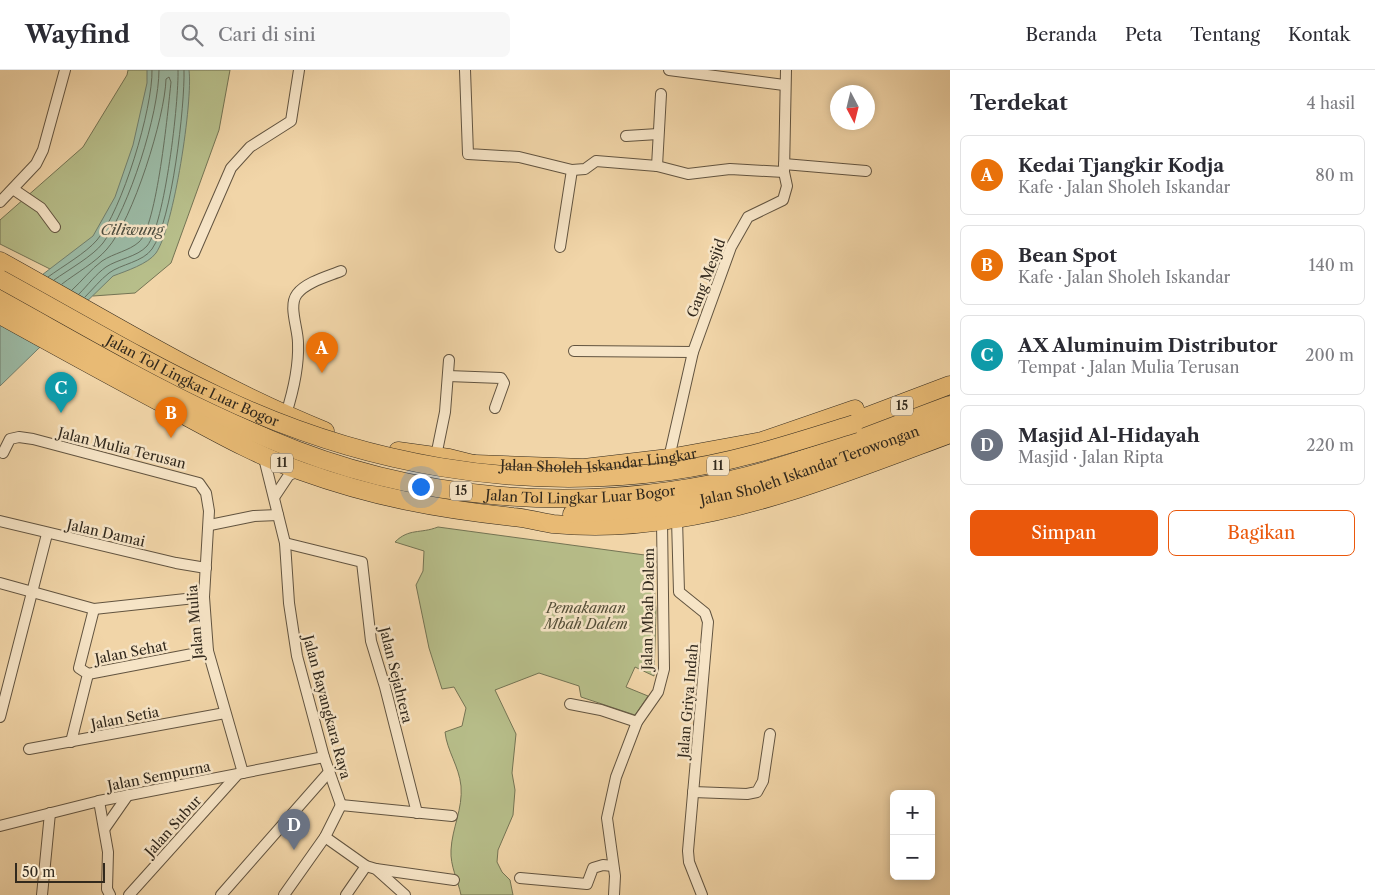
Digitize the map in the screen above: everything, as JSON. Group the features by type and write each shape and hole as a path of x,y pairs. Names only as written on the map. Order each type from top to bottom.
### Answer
{"highway":[{"name":"11","path":"0,261 209,379 286,414 364,444 475,464"},
{"name":"Jalan Tol Lingkar Luar Bogor","path":"0,279 220,398 272,420 338,444 416,464 471,473 532,478 572,478 671,471 770,450 854,424 950,387"},
{"name":"Jalan Tol Lingkar Luar Bogor","path":"0,297 212,412 270,439 328,461 388,478 457,491 522,498 569,499 626,497 673,491 730,480 776,468 950,405"},
{"name":"11","path":"0,315 216,432 299,470 386,497 424,506 467,513 516,517"},
{"name":"Jalan Sholeh Iskandar Lingkar","path":"475,464 584,468 669,458 762,441 950,375"},
{"name":"Jalan Sholeh Iskandar Terowongan","path":"475,464 544,483 652,478 750,460 950,387"},
{"name":"Jalan Sholeh Iskandar Terowongan","path":"516,517 616,512 666,507 755,489 950,419"},
{"path":"516,517 552,524 612,526 670,520 795,489 950,434"}],"street":[{"path":"0,202 36,164 43,150 65,70"},
{"path":"194,252 232,168 250,147 291,121 299,70"},
{"path":"465,70 468,154 518,156 572,170 585,169 596,161 657,166 688,174 730,169 784,168 866,171"},
{"path":"669,70 784,85"},
{"name":"Gang Mesjid","path":"669,458 693,352 731,247 748,217 782,200 786,186 784,168 784,85 786,70"},
{"path":"657,166 661,94"},
{"path":"626,136 658,134"},
{"path":"560,247 572,170"},
{"path":"13,188 41,208 55,227"},
{"path":"286,414 292,396 297,361 298,342 294,300 301,290 341,270"},
{"path":"574,351 693,352"},
{"path":"436,456 445,412 449,360"},
{"path":"448,376 500,378 504,384 495,408"},
{"name":"Jalan Mulia Terusan","path":"3,453 10,439 19,437 188,479 199,483 206,493 210,525"},
{"name":"Jalan Bayangkara Raya","path":"263,454 275,496 285,543 289,603 297,656 324,757 341,805"},
{"path":"275,496 289,475 299,470"},
{"path":"210,525 254,516 278,515"},
{"name":"Jalan Mbah Dalem","path":"614,895 613,866 607,818 616,777 637,722 658,692 664,669 664,573 670,520"},
{"name":"Jalan Griya Indah","path":"670,520 679,592 705,613 708,622 688,851 702,895"},
{"name":"Jalan Damai","path":"0,521 48,534 206,568"},
{"name":"Jalan Mulia","path":"210,525 204,597 208,651 240,774"},
{"path":"0,717 48,534"},
{"name":"Jalan Sejahtera","path":"285,543 362,562 371,641 385,687 417,813"},
{"path":"0,583 94,609 204,597"},
{"path":"71,742 88,674 78,668 94,609"},
{"name":"Jalan Sehat","path":"88,674 208,651"},
{"path":"570,704 601,710 637,722"},
{"name":"Jalan Setia","path":"29,749 225,713"},
{"path":"693,792 747,794 757,792 763,781 770,734"},
{"name":"Jalan Sempurna","path":"0,826 99,801 324,757"},
{"path":"221,895 329,772"},
{"name":"Jalan Subur","path":"129,895 240,774"},
{"path":"105,828 128,795"},
{"path":"99,801 108,852 107,889 110,895"},
{"path":"284,895 325,837 341,805 452,816"},
{"path":"42,895 50,813"},
{"path":"325,837 371,868 405,895"},
{"path":"520,878 587,884 593,868 603,865 613,866"},
{"path":"371,868 454,880"},
{"path":"346,895 371,868"}],"green space":[{"path":"128,70 230,70 219,130 171,263 135,293 93,296 50,269 0,244 0,220 83,147 127,75"},
{"name":"Pemakaman Mbah Dalem","path":"438,527 652,556 656,611 654,676 635,667 626,687 648,696 635,715 581,697 579,686 539,673 495,690 516,734 512,773 515,790 513,815 498,850 497,862 502,872 510,880 513,895 461,895 452,862 451,850 460,803 461,786 445,732 462,726 466,708 454,687 442,689 429,648 416,585 423,571 424,551 395,542 410,533"}],"water":[{"name":"Ciliwung","path":"147,70 189,70 188,108 181,163 163,239 156,253 148,261 113,276 0,386 0,307 93,236 115,197 133,145 147,83"}],"place":[{"name":"Kedai Tjangkir Kodja","path":"322,373"},
{"name":"AX Aluminuim Distributor","path":"61,413"},
{"name":"Bean Spot","path":"171,438"},
{"name":"Masjid Al-Hidayah","path":"294,850"}]}
